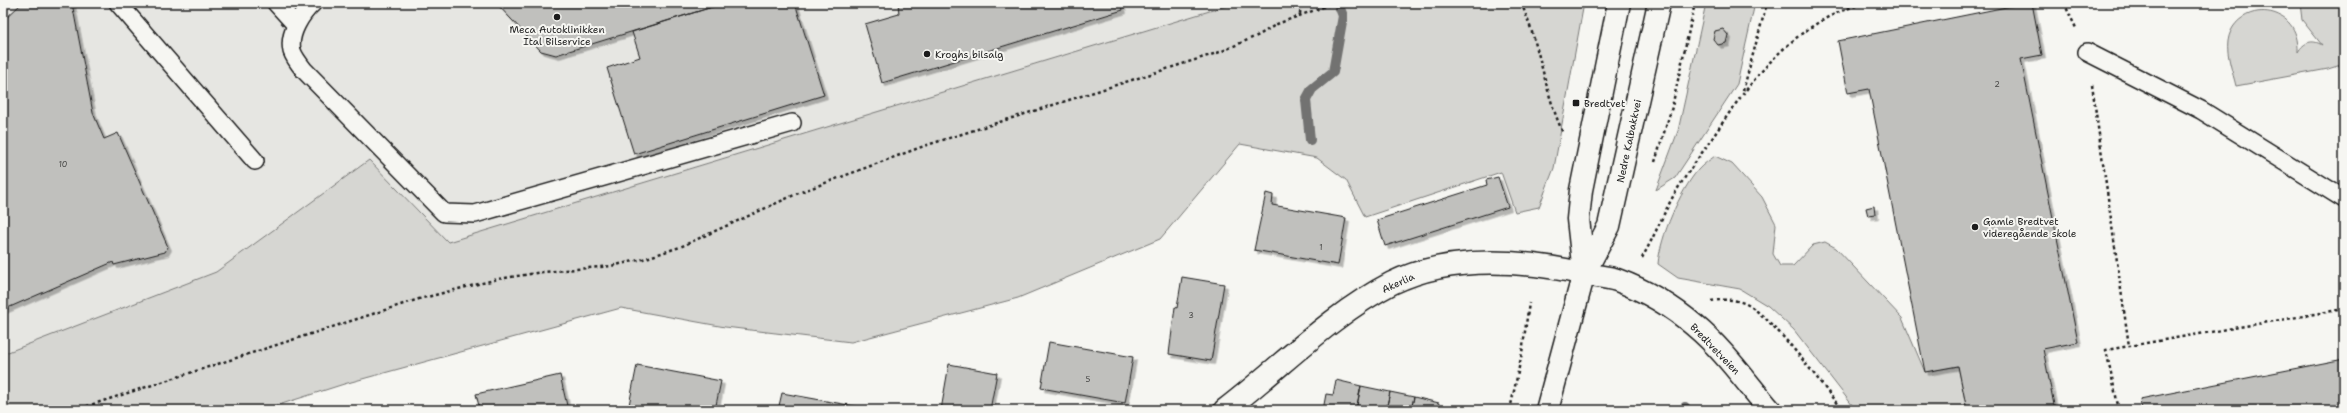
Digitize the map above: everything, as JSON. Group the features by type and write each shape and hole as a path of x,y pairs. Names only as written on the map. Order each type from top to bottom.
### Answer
{"main road":[{"name":"Nedre Kalbakkvei","path":"1584,273 1578,219 1581,190 1619,3"},
{"name":"Nedre Kalbakkvei","path":"1548,410 1584,273 1609,226 1659,3"},
{"name":"Akerlia","path":"1225,410 1248,402 1360,302 1393,283 1422,272 1481,262 1560,268 1584,273"},
{"name":"Bredtvetveien","path":"1584,273 1616,280 1637,289 1662,303 1695,326 1736,370 1770,410"}],"lane":[{"path":"118,3 255,161"},
{"path":"276,3 296,25"},
{"path":"313,3 296,25 293,34 292,51 304,70 411,182 444,213 475,214 792,123"},
{"path":"2087,52 2200,110 2344,199"}],"path":[{"path":"1300,15 1301,3"},
{"path":"75,410 419,299 498,279 550,271 611,266 643,259 680,247 801,192 863,168 924,146 1220,52 1309,11 1334,3"},
{"path":"1521,3 1536,44 1553,108 1564,135"},
{"path":"1654,163 1672,107 1694,3"},
{"path":"1743,92 1768,3"},
{"path":"1642,258 1675,193 1743,92 1773,58 1796,37 1831,17 1867,3"},
{"path":"1677,47 1684,48"},
{"path":"2087,52 2129,346"},
{"path":"1705,303 1724,298 1745,304 1762,316 1783,337 1842,410"},
{"path":"1510,410 1522,353 1529,303"},
{"path":"2119,410 2106,350 2344,309"}],"shaded area":[{"path":"3,3 1236,3 448,242 369,160 216,272 3,354"},
{"path":"1236,3 1584,3 1554,168 1539,207 1515,212 1501,172 1365,217 1346,180 1317,158 1240,144 1160,239 1018,298 851,342 725,327 621,308 344,384 263,410 3,410 3,354 216,272 369,160 448,242"},
{"path":"1706,3 1755,3 1737,84 1675,178 1656,190 1678,131"},
{"path":"2300,3 2344,3 2344,64 2328,69 2236,86 2229,58 2228,41 2233,28 2242,18 2253,13 2266,12 2278,15 2289,23 2296,35 2298,52 2308,42 2315,42 2322,45 2302,20"},
{"path":"1715,156 1732,164 1762,197 1776,224 1773,254 1780,266 1793,266 1813,245 1825,242 1836,248 1902,318 1925,372 1958,366 1967,410 1856,410 1794,330 1768,306 1740,289 1678,278 1658,264 1667,228 1684,190 1698,170"}],"building":[{"path":"22,3 72,3 93,113 104,139 118,133 168,247 165,252 114,265 113,262 3,310 3,21"},
{"path":"496,3 725,3 556,55 541,51"},
{"path":"725,3 795,3 824,95 634,154 607,68 640,57 632,32"},
{"name":"Kroghs bilsalg","path":"898,3 1121,3 1123,10 882,83 865,24 899,14"},
{"name":"Gamle Bredtvet videregående skole","path":"2032,3 2042,55 2021,59 2078,342 2043,349 2055,410 1967,410 1958,366 1925,372 1869,89 1848,93 1838,41"},
{"path":"1723,29 1728,35 1726,43 1718,45 1713,39 1715,31"},
{"path":"1498,177 1508,207 1385,246 1377,220 1487,185 1486,180"},
{"path":"1266,193 1273,195 1272,205 1346,218 1338,265 1254,250"},
{"path":"1874,206 1875,215 1868,216 1866,208"},
{"path":"1182,277 1224,284 1211,361 1169,354 1175,307 1177,308"},
{"path":"1049,342 1133,357 1125,403 1041,388"},
{"path":"2344,359 2344,410 2142,410 2140,399"},
{"path":"949,364 997,373 990,410 941,410"},
{"path":"637,365 721,381 715,410 628,410"},
{"path":"560,375 568,410 480,410 476,394"},
{"path":"1336,380 1361,386 1356,410 1323,410 1326,394 1333,395"},
{"path":"1361,386 1390,392 1386,410 1356,410"},
{"path":"1390,392 1414,397 1411,410 1386,410"},
{"path":"782,393 865,408 865,410 778,410"},
{"path":"1414,397 1439,403 1438,410 1411,410"}],"waterway":[{"path":"1310,140 1306,100 1312,89 1333,72 1343,16 1338,3"}],"place":[{"name":"Meca Autoklinikken Ital Bilservice","path":"557,17"},
{"name":"Kroghs bilsalg","path":"927,54"},
{"name":"Bredtvet","path":"1576,103"},
{"name":"Gamle Bredtvet videregående skole","path":"1975,227"}]}
